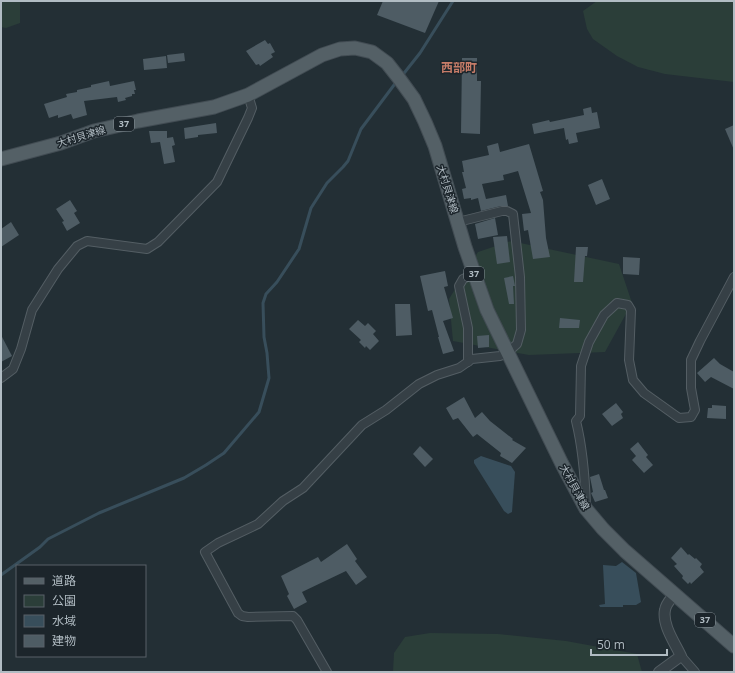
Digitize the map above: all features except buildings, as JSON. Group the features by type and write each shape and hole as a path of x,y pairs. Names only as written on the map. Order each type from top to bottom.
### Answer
{"main road":[{"name":"大村貝津線","path":"1,159 61,143 94,131 214,107 248,95 322,55 340,49 355,48 372,52 387,63 414,100 435,146 474,274 487,310 562,464 586,509 625,551 734,646"}],"street":[{"path":"1,378 13,369 22,350 32,310 58,269 77,246 87,241 147,249 158,242 217,182 252,108 248,95"},
{"path":"327,672 297,620 293,616 248,617 242,616 238,613 205,552 218,543 258,524 283,501 303,488 362,425 386,410 419,384 459,368 472,359 500,356 508,352 517,344 521,330 520,277 512,214 507,211 502,211 458,222"},
{"path":"468,362 468,328 459,286 463,279 474,274"},
{"path":"586,509 582,442 576,421 580,416 581,366 589,342 604,316 617,304 628,305 631,310 629,360 633,380 644,393 679,418 691,417 695,410 691,388 691,360 700,340 734,277"},
{"path":"675,594 668,601 665,610 666,625 681,656 695,672"},
{"path":"659,672 681,656"}],"green space":[{"path":"1,1 20,1 20,23 6,28 1,27"},
{"path":"597,1 734,1 734,82 665,74 638,67 617,56 593,39 587,29 583,11"},
{"path":"511,241 619,264 632,303 605,352 529,355 453,341 449,299 478,252"},
{"path":"430,633 498,634 566,641 637,654 642,672 393,672 394,653 405,637"}],"water":[{"path":"481,456 511,466 515,472 512,512 508,514 504,511 474,463 474,460"},
{"path":"622,562 636,573 641,602 636,605 623,605 623,607 600,607 599,605 605,604 603,565 616,566"}],"waterway":[{"path":"401,77 420,53 453,1"},
{"path":"1,575 40,547 48,539 99,513 184,478 206,465 224,453 259,412 269,378 264,337 263,303 266,294 277,282 299,249 311,208 327,183 348,161 361,129 397,81"}],"district":[{"name":"西部町","path":"459,68"}]}
